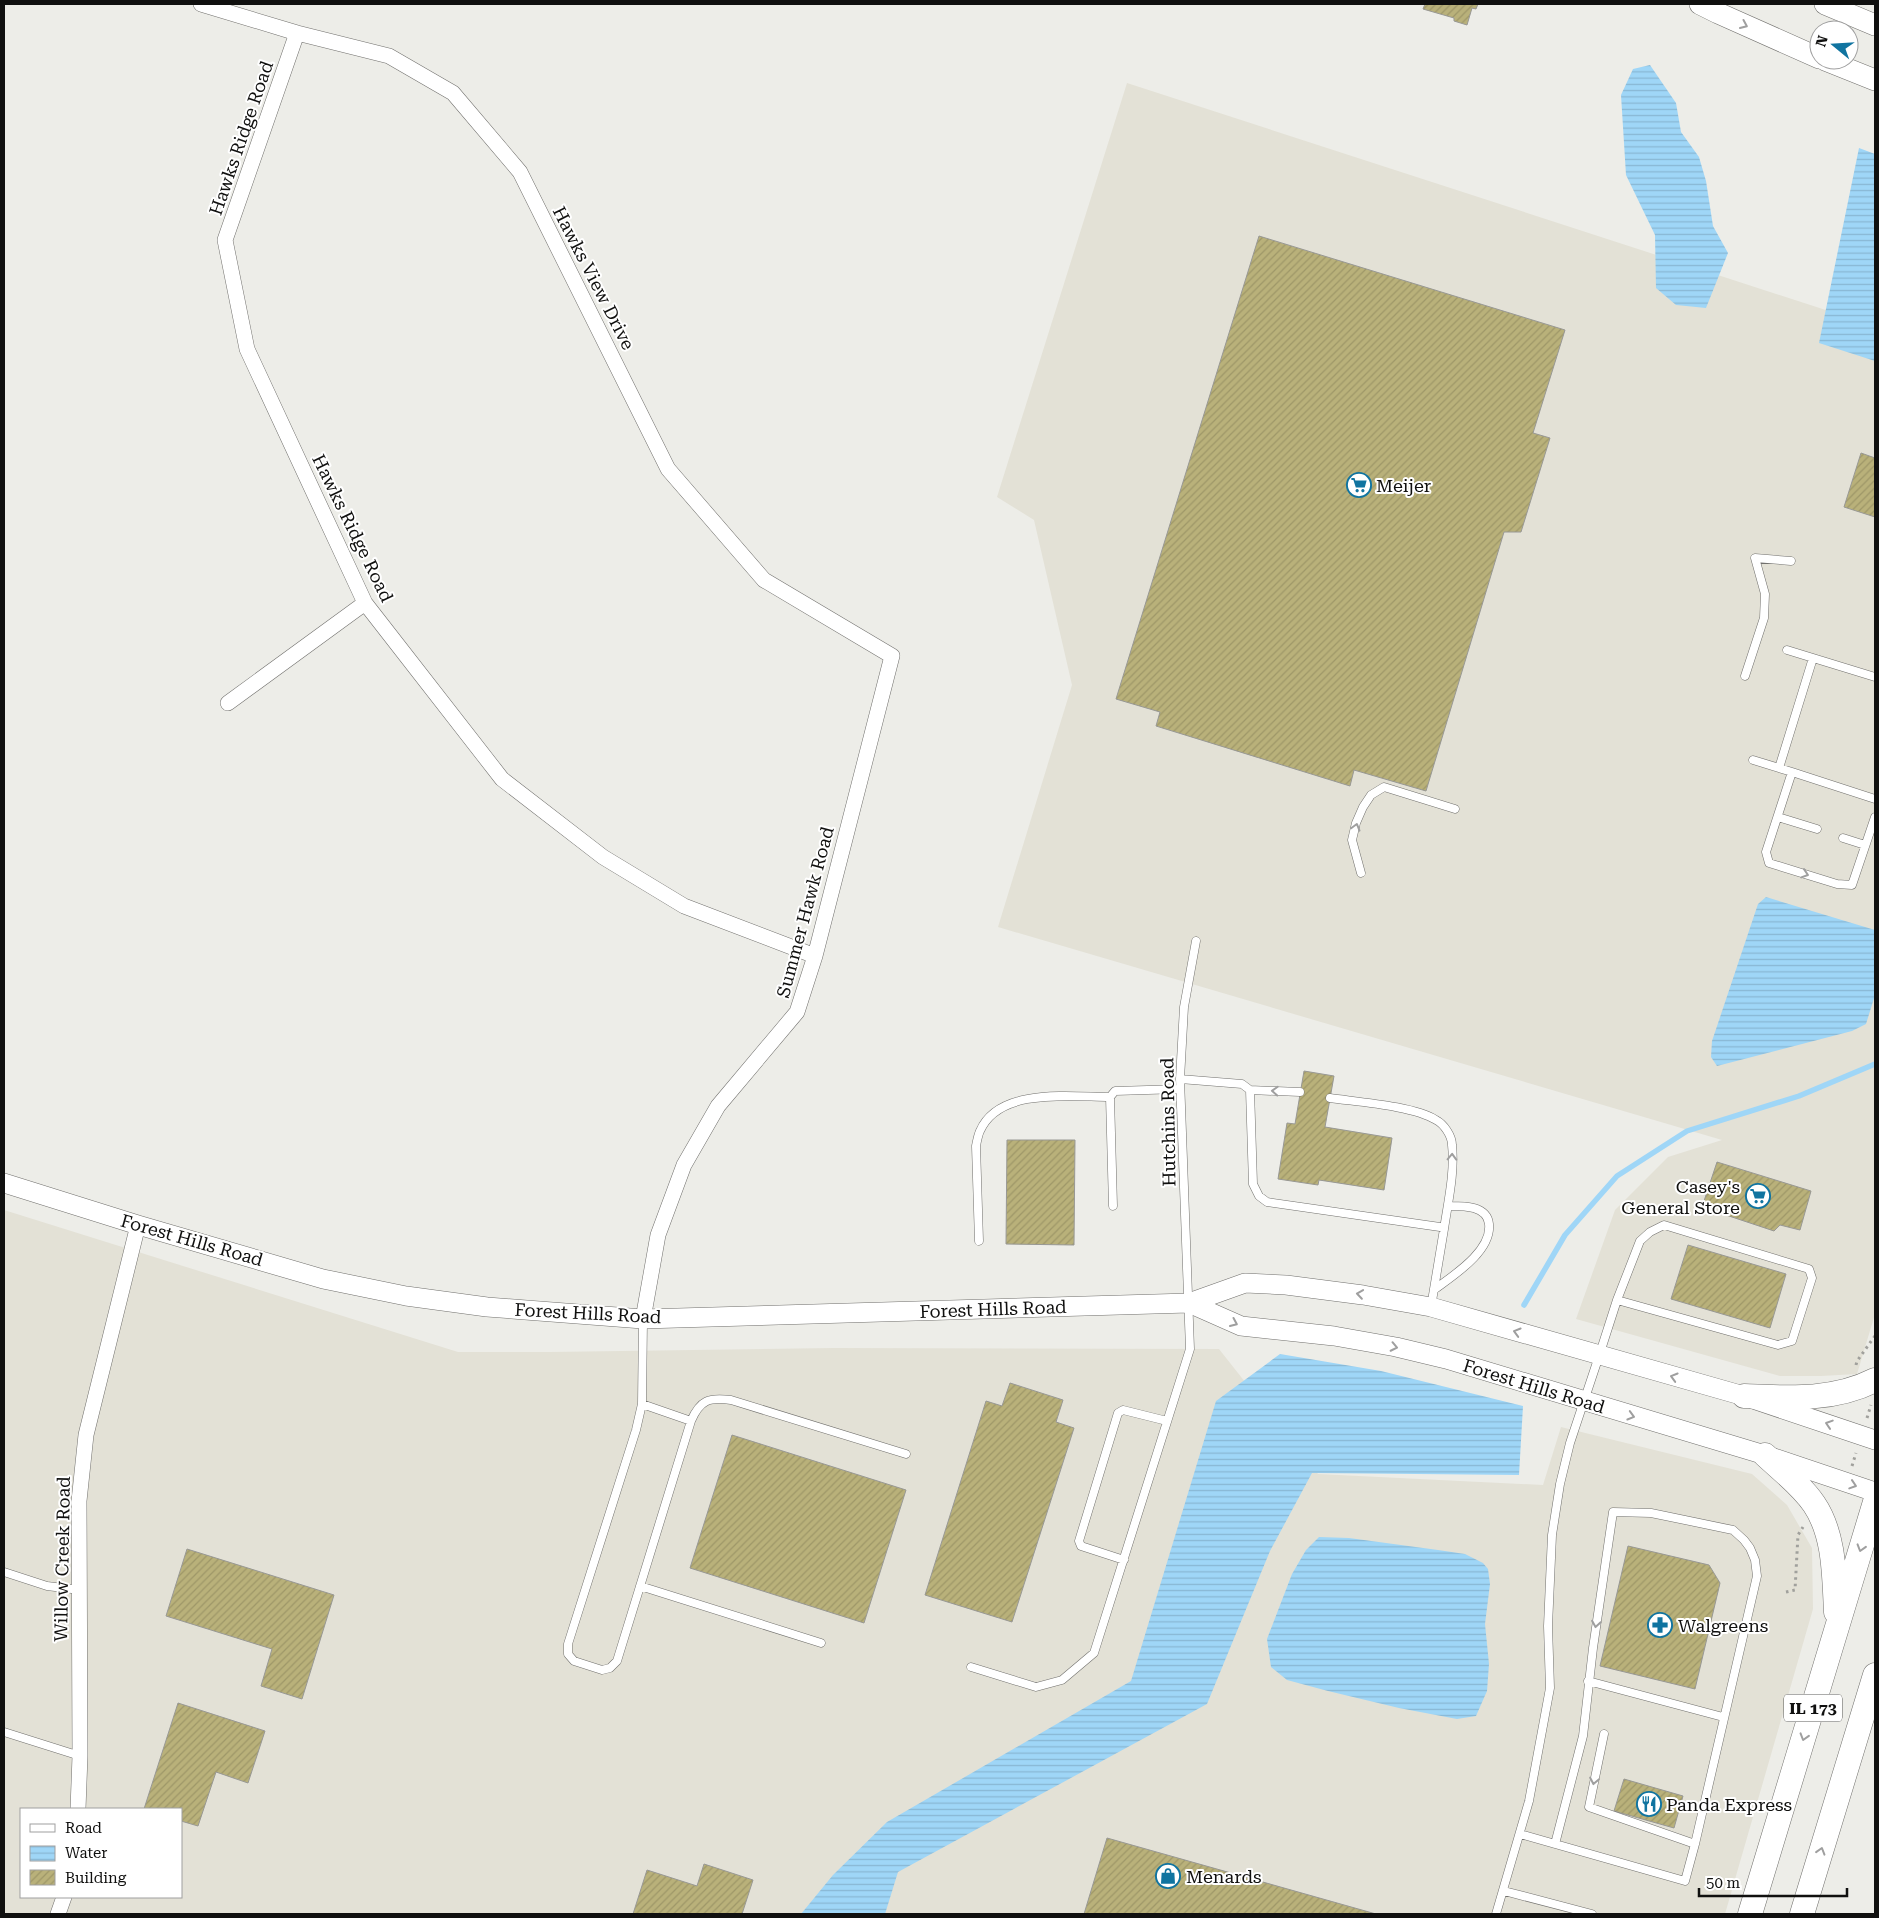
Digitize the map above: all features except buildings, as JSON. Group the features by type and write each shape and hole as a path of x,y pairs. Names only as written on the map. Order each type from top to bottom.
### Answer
{"main road":[{"path":"1700,4 1809,54"},
{"path":"1825,4 1875,25"},
{"path":"1850,70 1875,80"},
{"path":"1744,1396 1794,1398 1844,1393 1866,1375"},
{"path":"1765,1455 1813,1503 1822,1518 1830,1542 1837,1628"},
{"name":"IL 173","path":"1750,1914 1875,1502"},
{"name":"IL 173","path":"1802,1914 1875,1675"}],"street":[{"name":"Hawks View Drive","path":"201,4 297,33 389,56 453,93 520,172 668,469 764,580 892,656"},
{"name":"Hawks Ridge Road","path":"297,33 226,240 247,349 365,603 502,779 603,857 684,906 814,956"},
{"path":"228,703 365,603"},
{"name":"Summer Hawk Road","path":"643,1319 658,1234 684,1165 718,1106 797,1012 814,956 892,656"},
{"name":"Forest Hills Road","path":"4,1183 138,1225 323,1279 406,1296 487,1307 643,1319 1189,1303 1245,1283 1286,1285 1363,1294 1433,1298 1599,1356 1744,1396 1875,1440"},
{"name":"Willow Creek Road","path":"78,1808 80,1756 79,1501 86,1435 138,1225"},
{"name":"Forest Hills Road","path":"1189,1303 1241,1326 1334,1336 1396,1347 1446,1359 1765,1455 1875,1492"},
{"path":"58,1914 64,1898"}],"lane":[{"path":"1745,676 1764,618 1765,594 1755,558 1791,561"},
{"path":"1787,650 1875,677"},
{"path":"1779,768 1813,658"},
{"path":"1753,760 1875,799"},
{"path":"1792,772 1766,852 1769,863 1837,884 1852,885 1875,817"},
{"path":"1362,874 1352,840 1356,823 1363,807 1372,795 1384,787 1455,809"},
{"path":"1778,817 1817,829"},
{"path":"1843,838 1865,845"},
{"name":"Hutchins Road","path":"971,1667 1036,1687 1062,1680 1094,1653 1168,1421 1190,1349 1180,1079 1184,1006 1196,941"},
{"path":"1180,1079 1242,1084 1250,1090 1300,1092"},
{"path":"1113,1206 1110,1097 1115,1091 1180,1089"},
{"path":"1250,1090 1253,1184 1259,1196 1267,1202 1444,1229"},
{"path":"978,1241 976,1146 980,1131 991,1116 1006,1104 1042,1097 1110,1097"},
{"path":"1330,1098 1414,1111 1437,1120 1446,1130 1452,1143 1451,1180 1433,1298"},
{"path":"1433,1298 1484,1246 1490,1233 1489,1220 1480,1210 1468,1206 1448,1206"},
{"path":"1496,1914 1529,1801 1550,1688 1548,1626 1552,1536 1562,1476 1617,1300 1640,1241 1650,1232 1664,1225 1809,1269 1812,1278 1792,1341 1778,1346 1617,1300"},
{"path":"643,1319 642,1404 636,1430 568,1644 568,1654 574,1661 602,1670 610,1668 618,1661 691,1421 697,1407 707,1400 718,1398 731,1400 906,1454"},
{"path":"642,1404 691,1421"},
{"path":"1124,1560 1081,1546 1079,1541 1118,1413 1123,1410 1168,1421"},
{"path":"1520,1834 1555,1844 1685,1881 1757,1576 1755,1560 1744,1540 1733,1530 1651,1513 1613,1512 1592,1648 1583,1736 1555,1844"},
{"path":"4,1572 47,1586 80,1590"},
{"path":"640,1586 821,1642"},
{"path":"1588,1681 1723,1717"},
{"path":"4,1732 80,1756"},
{"path":"1604,1734 1589,1807 1695,1844"},
{"path":"1504,1890 1592,1914"}],"path":[{"path":"1866,1375 1857,1361 1875,1336"},
{"path":"1786,1592 1795,1590 1798,1535 1802,1527 1807,1525"}],"shaded area":[{"path":"1127,83 1875,326 1875,1314 1857,1374 1780,1376 1576,1319 1615,1210 1668,1157 1722,1140 998,927 1072,685 1034,520 997,497"},
{"path":"4,1210 458,1352 834,1348 1219,1349 1318,1474 1543,1485 1561,1427 1752,1474 1787,1505 1812,1548 1813,1609 1725,1914 4,1914"}],"water":[{"path":"1650,65 1676,103 1681,132 1699,157 1706,181 1713,226 1728,253 1706,308 1676,305 1656,288 1655,235 1626,175 1621,95 1633,69"},
{"path":"1859,148 1875,154 1875,361 1819,343"},
{"path":"1766,897 1875,930 1875,995 1866,1024 1852,1031 1717,1066 1711,1057 1712,1041 1758,904"},
{"path":"1280,1354 1381,1371 1523,1406 1519,1475 1312,1473 1270,1551 1207,1704 898,1872 885,1914 801,1914 833,1875 887,1822 1131,1681 1216,1401"},
{"path":"1319,1537 1349,1538 1465,1554 1483,1563 1488,1569 1490,1584 1485,1624 1489,1664 1487,1691 1476,1716 1457,1719 1399,1708 1287,1680 1271,1667 1267,1639 1292,1574 1306,1550"}],"waterway":[{"path":"1524,1305 1565,1235 1617,1176 1687,1131 1799,1096 1875,1064"}],"place":[{"name":"Meijer","path":"1359,485"},
{"name":"Casey's General Store","path":"1758,1196"},
{"name":"Walgreens","path":"1660,1625"},
{"name":"Panda Express","path":"1649,1804"},
{"name":"Menards","path":"1168,1876"}]}
